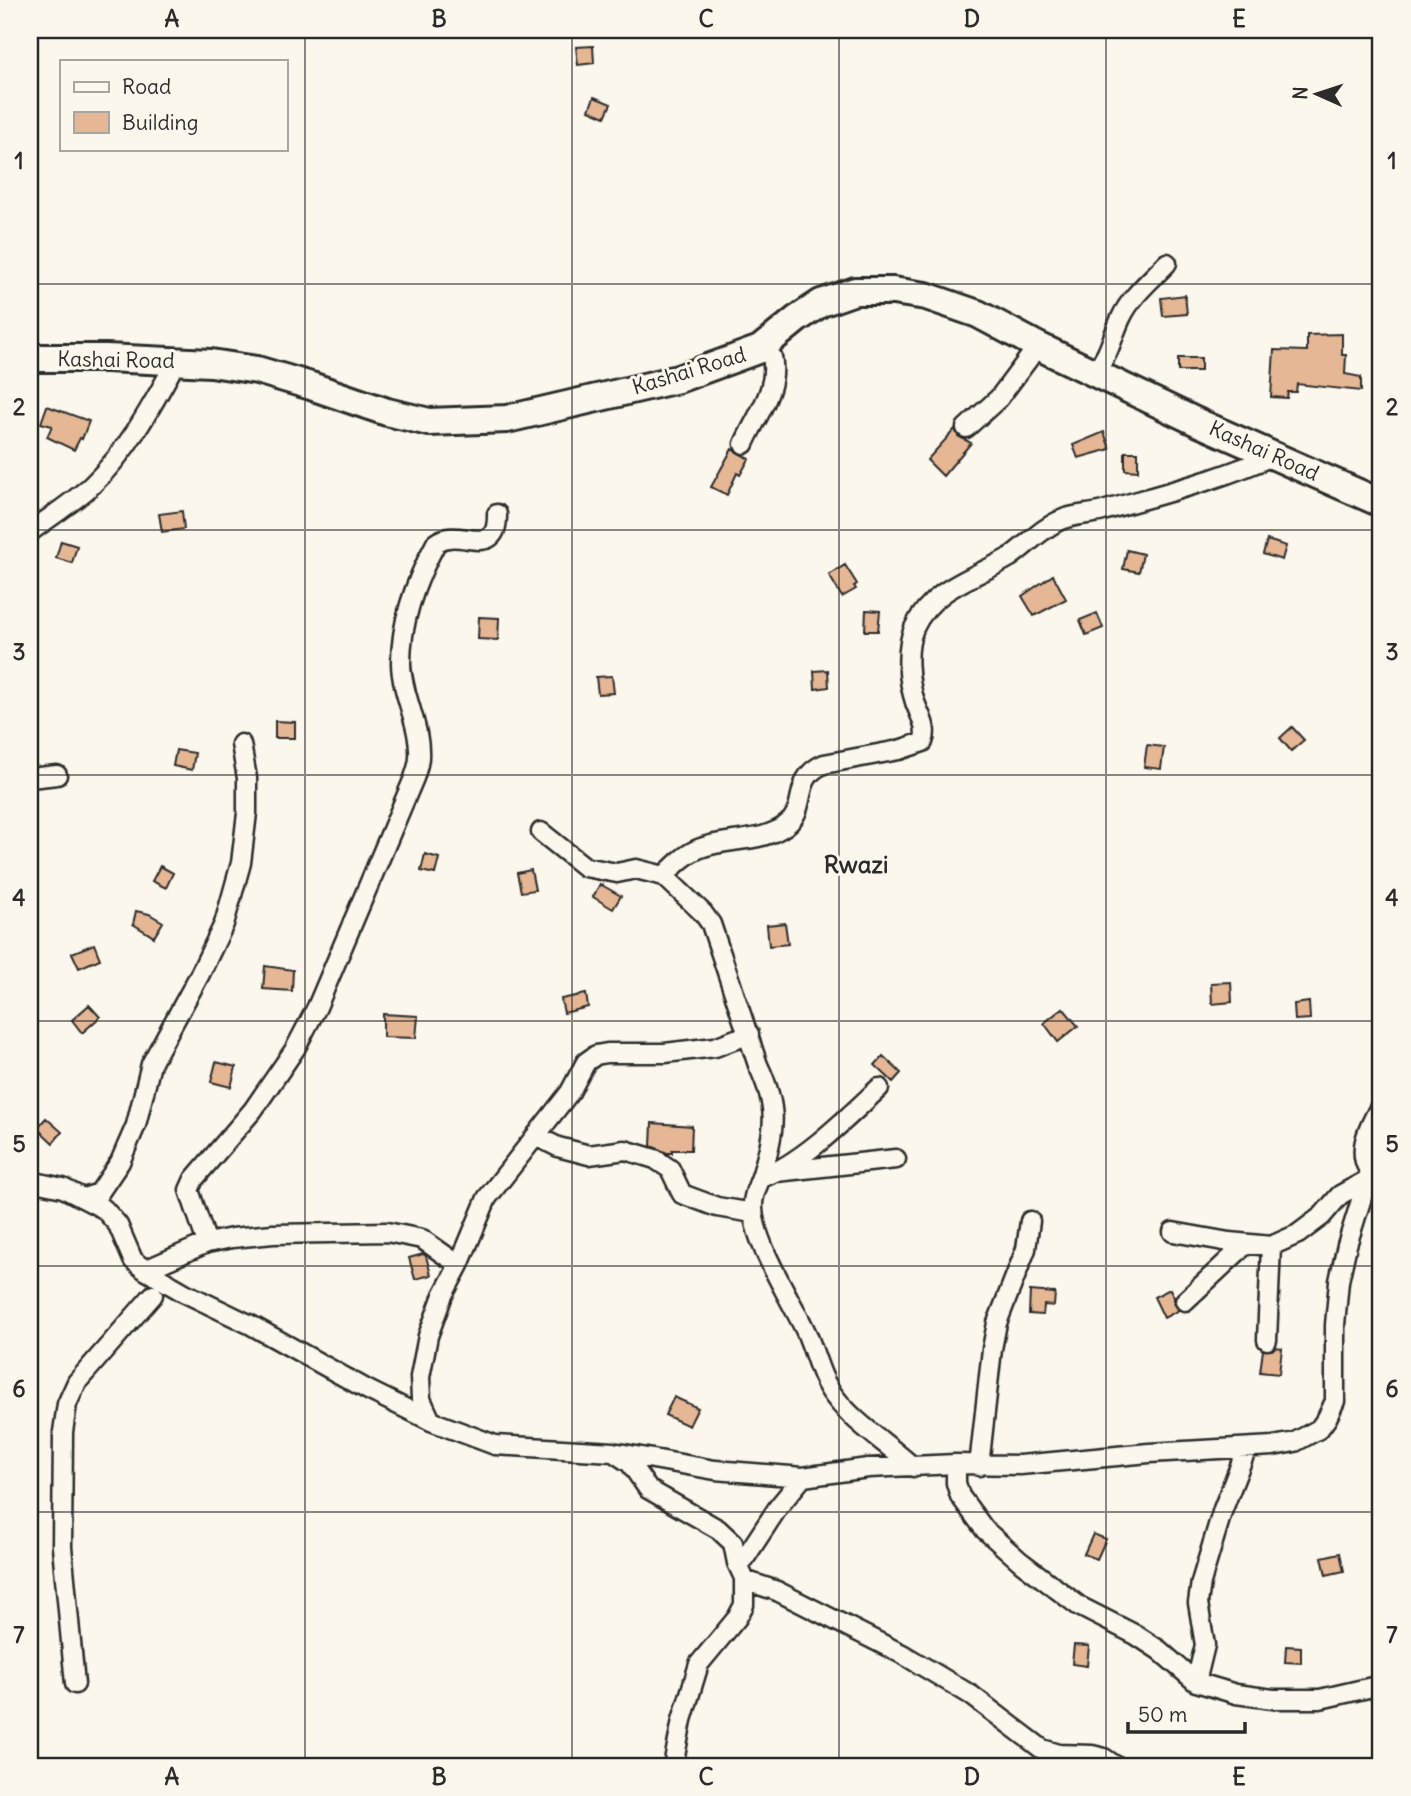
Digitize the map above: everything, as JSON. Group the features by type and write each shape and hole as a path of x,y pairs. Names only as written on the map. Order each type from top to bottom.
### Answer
{"street":[{"path":"1095,372 1108,356 1121,316 1167,263"},
{"name":"Kashai Road","path":"30,358 177,360 257,370 387,412 429,422 507,419 678,379 760,349 797,318 821,303 855,291 893,290 926,296 978,314 1038,346 1197,422 1381,503"},
{"path":"966,428 999,398 1038,346"},
{"path":"744,444 774,377 772,357 760,349"},
{"path":"30,532 90,486 107,468 133,435 177,360"},
{"path":"664,876 697,849 764,835 785,827 792,820 802,788 812,769 824,764 916,746 923,741 926,732 910,684 910,646 914,630 925,610 946,590 1010,556 1060,520 1100,512 1248,468 1274,456"},
{"path":"207,1243 189,1190 194,1179 253,1110 295,1049 317,1007 414,778 419,759 418,738 401,663 407,610 414,591 436,543 448,537 488,539 494,535 497,528 497,514"},
{"path":"84,1198 99,1193 120,1162 136,1125 151,1064 224,925 241,863 247,813 247,778 241,744"},
{"path":"30,778 57,775"},
{"path":"541,832 585,867 617,873 636,869 664,876 711,923 758,1065 769,1088 774,1110 768,1175 753,1201 753,1213 765,1249 806,1332 832,1394 852,1416 913,1467"},
{"path":"431,1422 421,1399 423,1354 432,1324 486,1198 570,1093 586,1062 596,1055 688,1051 728,1043 749,1034"},
{"path":"768,1175 842,1124 879,1088"},
{"path":"1373,1178 1364,1162 1364,1144 1381,1105"},
{"path":"536,1136 558,1147 589,1154 625,1150 655,1158 670,1168 681,1194 717,1207 753,1213"},
{"path":"768,1175 896,1159"},
{"path":"30,1181 63,1188 104,1209 118,1225 133,1260 145,1270 431,1422 495,1445 613,1452 715,1470 803,1477 844,1470 956,1464 1020,1465 1295,1442 1319,1429 1335,1401 1335,1325 1339,1281 1347,1245 1373,1178"},
{"path":"1173,1232 1271,1246 1298,1234 1322,1216 1340,1195 1373,1178"},
{"path":"979,1466 997,1324 1026,1249 1030,1221"},
{"path":"145,1270 207,1243 273,1234 387,1232 422,1239 459,1265"},
{"path":"1185,1301 1246,1244"},
{"path":"1268,1340 1271,1246"},
{"path":"75,1684 62,1572 63,1432 67,1404 77,1382 153,1295"},
{"path":"1196,1682 1205,1645 1198,1603 1201,1582 1223,1509 1247,1448"},
{"path":"613,1452 630,1463 648,1489 718,1530 733,1543 742,1574 744,1605 737,1618 699,1664 685,1708 673,1766"},
{"path":"956,1464 956,1483 960,1496 985,1530 1021,1562 1079,1605 1159,1650 1196,1682 1236,1695 1273,1699 1320,1699 1381,1685"},
{"path":"742,1574 779,1506 803,1477"},
{"path":"742,1574 904,1655 971,1695 1042,1749 1059,1754 1092,1755 1104,1758 1116,1766"}],"building":[{"path":"593,46 594,63 578,65 576,47"},
{"path":"594,97 611,104 605,117 589,110"},
{"path":"1185,295 1187,314 1163,316 1161,298"},
{"path":"1342,334 1342,355 1346,355 1345,374 1361,377 1361,391 1297,384 1296,392 1288,392 1287,398 1271,397 1274,350 1307,351 1307,335"},
{"path":"1178,358 1201,358 1201,371 1178,371"},
{"path":"47,406 89,421 74,450 47,437 52,426 41,423"},
{"path":"955,429 958,436 971,443 943,476 927,460"},
{"path":"1104,432 1110,449 1078,458 1073,445"},
{"path":"732,449 749,459 740,475 737,473 727,495 711,487"},
{"path":"1125,452 1138,452 1138,471 1125,470"},
{"path":"182,511 184,529 162,532 159,514"},
{"path":"1267,540 1286,546 1282,560 1263,554"},
{"path":"61,541 77,546 72,563 56,558"},
{"path":"1127,550 1143,554 1139,572 1123,569"},
{"path":"845,565 857,584 854,586 856,589 842,597 829,575"},
{"path":"1053,575 1066,599 1034,616 1022,596"},
{"path":"866,610 880,611 878,631 865,631"},
{"path":"1097,613 1103,628 1086,635 1080,620"},
{"path":"479,617 499,618 498,640 478,639"},
{"path":"828,670 829,687 815,689 814,671"},
{"path":"612,676 614,693 598,694 596,677"},
{"path":"275,721 295,722 295,738 275,738"},
{"path":"1292,727 1304,740 1291,751 1280,738"},
{"path":"1147,745 1164,747 1161,769 1144,767"},
{"path":"176,750 195,753 192,770 173,766"},
{"path":"425,854 439,858 435,874 421,871"},
{"path":"160,866 173,873 166,888 152,881"},
{"path":"531,870 535,890 521,892 517,873"},
{"path":"600,884 621,896 613,909 593,897"},
{"path":"136,911 149,914 163,922 154,937 133,924"},
{"path":"785,923 788,944 769,946 767,925"},
{"path":"94,944 100,959 79,968 72,953"},
{"path":"265,966 293,970 292,991 263,989"},
{"path":"1231,982 1232,1002 1212,1004 1211,983"},
{"path":"586,994 588,1007 564,1013 561,999"},
{"path":"1309,1002 1310,1019 1295,1020 1294,1004"},
{"path":"89,1005 100,1017 82,1033 72,1020"},
{"path":"1063,1008 1078,1026 1058,1042 1044,1023"},
{"path":"383,1014 418,1016 416,1038 383,1037"},
{"path":"883,1056 901,1073 893,1082 875,1065"},
{"path":"216,1062 236,1067 231,1087 211,1082"},
{"path":"46,1118 62,1132 53,1143 37,1128"},
{"path":"652,1123 692,1126 691,1150 672,1150 672,1153 667,1153 651,1146"},
{"path":"423,1254 431,1275 415,1279 409,1258"},
{"path":"1170,1289 1174,1304 1179,1310 1164,1318 1154,1297"},
{"path":"1030,1291 1055,1293 1054,1306 1044,1305 1043,1315 1029,1314"},
{"path":"1282,1348 1279,1374 1260,1372 1263,1350"},
{"path":"674,1397 698,1408 689,1426 665,1415"},
{"path":"1093,1534 1106,1539 1097,1559 1084,1554"},
{"path":"1340,1553 1344,1571 1326,1575 1322,1557"},
{"path":"1074,1645 1089,1646 1087,1666 1072,1664"},
{"path":"1286,1646 1301,1647 1301,1663 1285,1662"}],"district":[{"name":"Rwazi","path":"856,865"}]}
